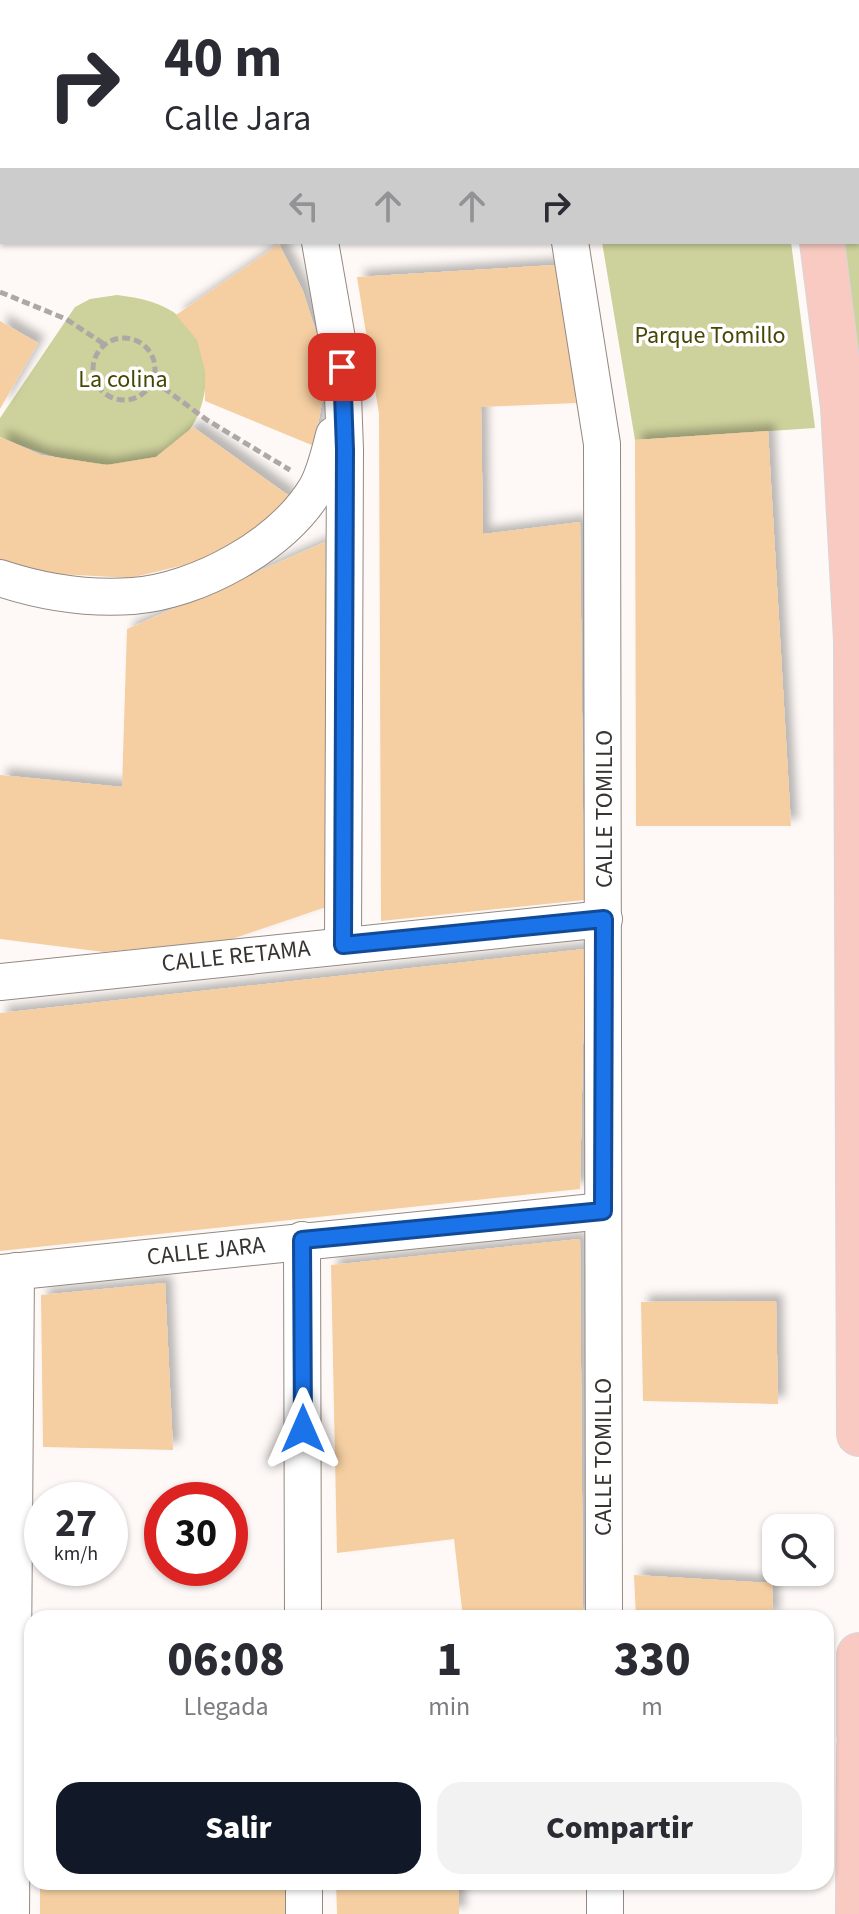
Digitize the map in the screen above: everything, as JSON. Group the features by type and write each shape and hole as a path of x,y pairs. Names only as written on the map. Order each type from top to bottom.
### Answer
{"highway":[{"path":"822,244 843,407 856,640 859,1434"},
{"path":"859,1655 859,1734"},
{"path":"858,1914 859,1745"}],"street":[{"name":"CALLE TOMILLO","path":"570,244 602,444 604,1610"},
{"path":"317,249 342,367 343,393 343,945"},
{"path":"0,578 91,596 134,596 172,589 220,572 268,541 317,487 331,447 343,393"},
{"name":"CALLE RETAMA","path":"0,982 604,919"},
{"name":"CALLE RETAMA","path":"0,960 60,976"},
{"name":"CALLE JARA","path":"8,1272 603,1211"},
{"path":"302,1240 303,1610"},
{"path":"8,1272 11,1914"},
{"path":"304,1890 304,1914"},
{"path":"605,1890 605,1914"}],"path":[{"path":"0,292 66,319 104,344"},
{"path":"124,337 144,344 155,360 154,381 140,396 120,400 110,397 101,391 93,372 93,362 104,344 124,337"},
{"path":"154,381 207,420 317,487"}],"green space":[{"name":"Parque Tomillo","path":"602,244 791,244 815,428 635,440"},
{"path":"820,244 859,244 859,508"},
{"name":"La colina","path":"117,295 158,304 180,317 194,333 206,373 198,414 188,432 174,447 156,457 117,465 76,462 0,437 0,418 75,307 90,299"}],"building":[{"path":"279,244 303,291 328,370 314,446 205,401 205,371 197,340 176,315"},
{"path":"556,265 576,403 481,407 483,534 580,522 584,900 381,921 379,414 357,277"},
{"path":"0,321 38,343 0,409"},
{"path":"193,427 292,498 247,540 193,563 130,578 40,573 0,561 0,437 41,455 107,465 156,457"},
{"path":"768,431 791,826 636,826 635,440"},
{"path":"325,542 329,906 229,940 104,952 0,939 0,775 122,787 127,629"},
{"path":"585,949 580,1189 0,1251 0,1013"},
{"path":"580,1239 583,1610 462,1610 454,1539 337,1553 331,1265"},
{"path":"165,1283 173,1450 43,1447 41,1295"},
{"path":"776,1301 778,1404 643,1401 641,1302"},
{"path":"634,1575 762,1582 762,1586 772,1586 773,1610 636,1610"},
{"path":"40,1890 285,1890 285,1914 40,1914"},
{"path":"336,1890 459,1890 459,1914 337,1914"}],"route":[{"path":"303,1429 302,1240 603,1211 604,919 343,945 345,450 342,367"}]}
